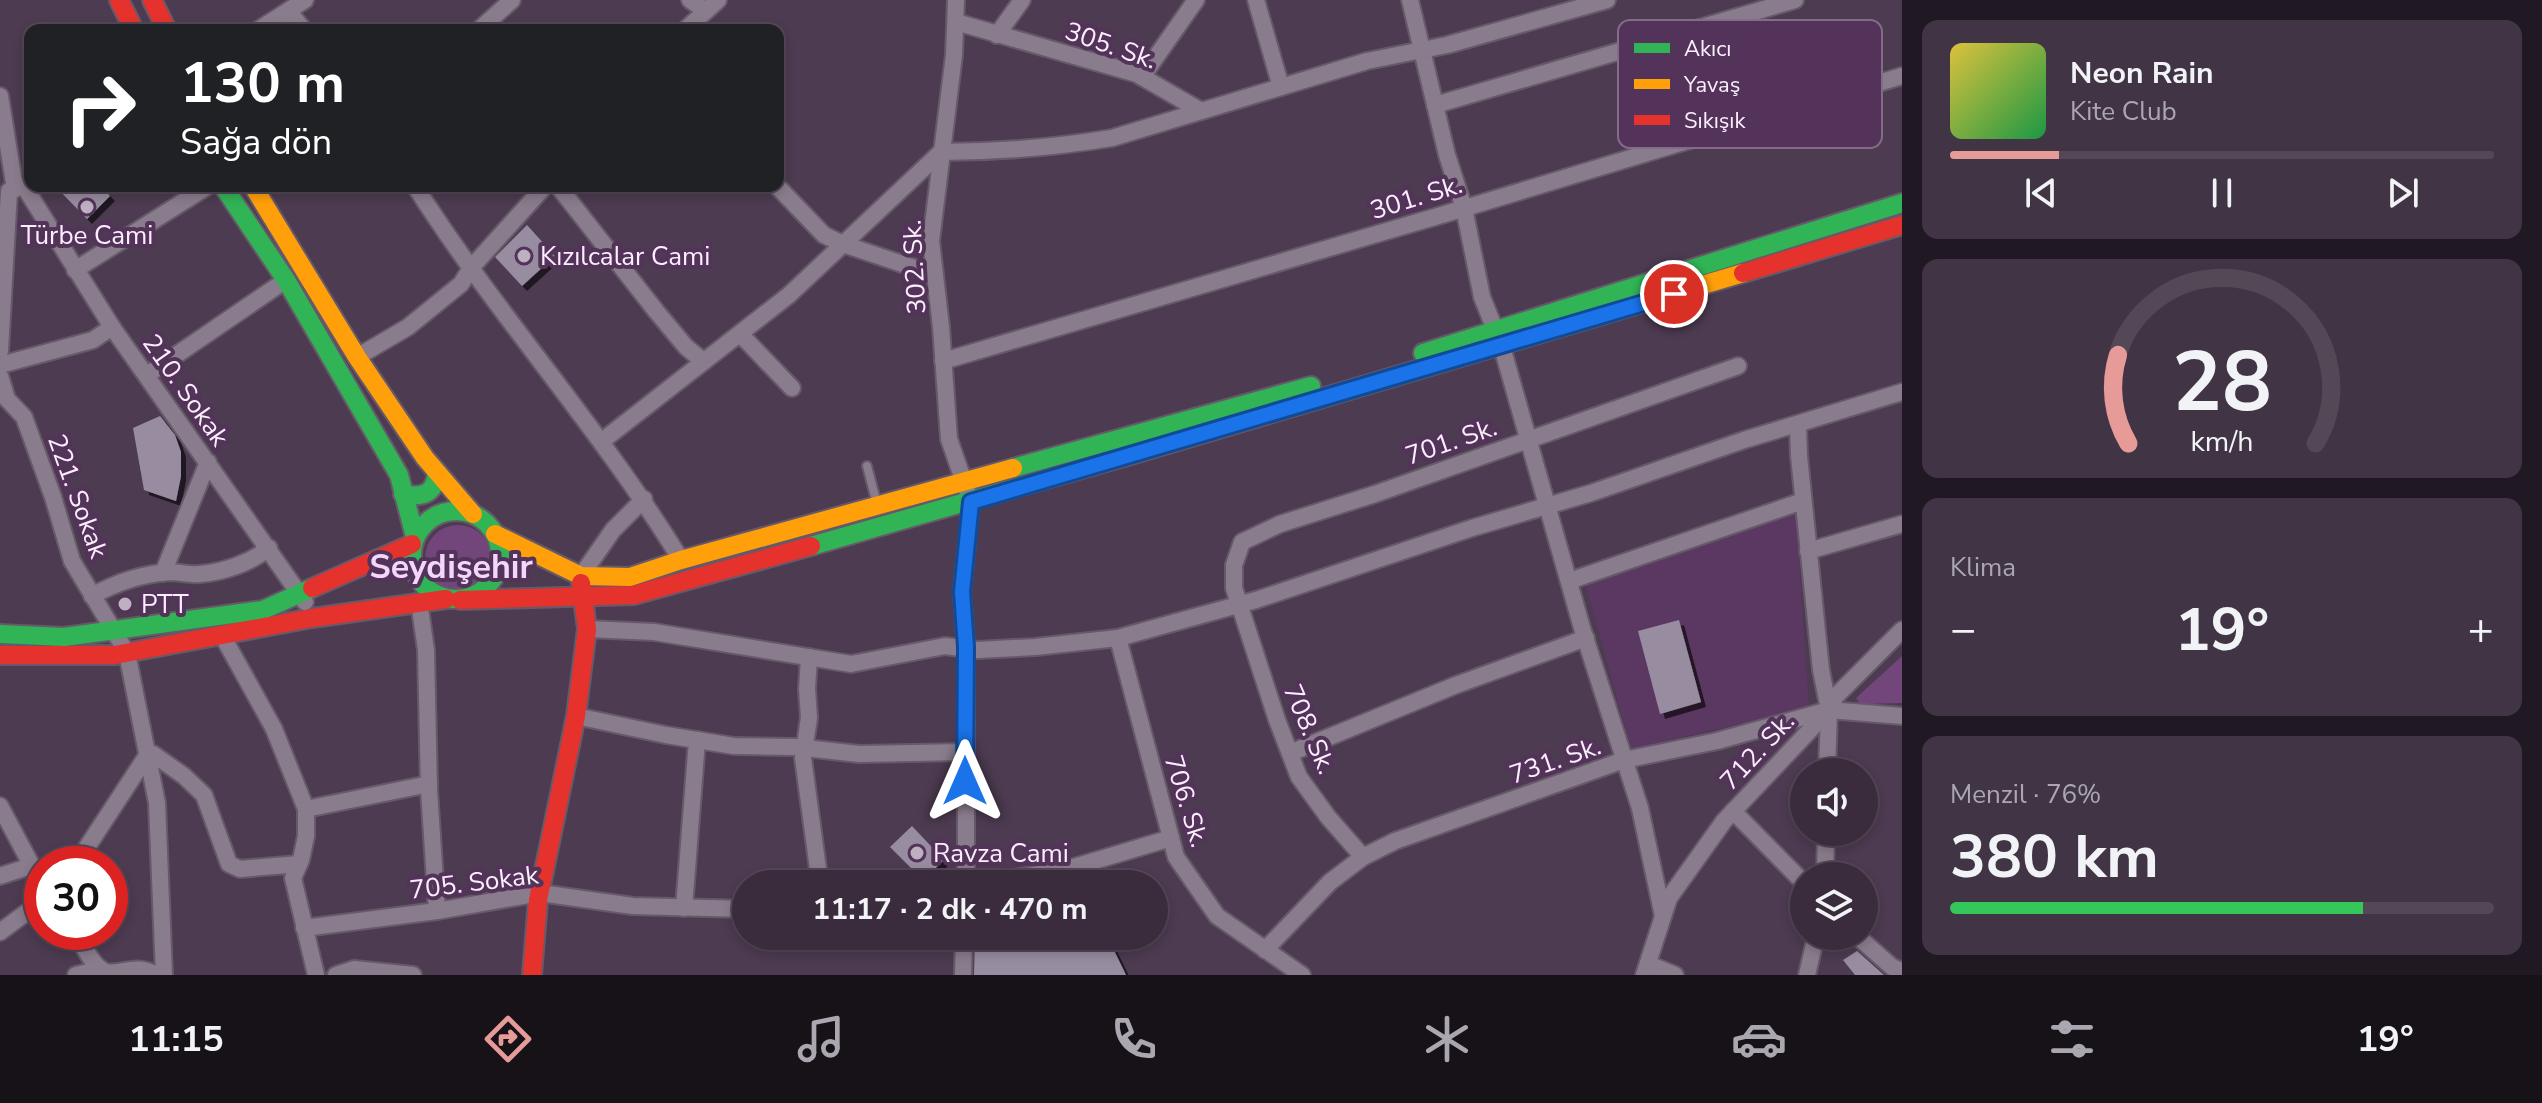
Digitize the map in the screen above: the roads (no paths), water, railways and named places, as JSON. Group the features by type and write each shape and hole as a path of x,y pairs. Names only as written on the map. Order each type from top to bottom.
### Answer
{"main road":[{"path":"119,0 131,24"},
{"path":"152,0 164,24"},
{"path":"227,192 286,280 399,475 414,540"},
{"path":"257,192 357,357 437,472 473,514 486,522 524,562 581,576 630,577 681,560 1359,373 1498,339 1902,225"},
{"path":"473,514 446,512 423,525 414,540 411,558 414,572 433,594 453,599 634,595 971,502 1498,339 1902,203"},
{"path":"403,494 416,497 429,493 436,485 437,472"},
{"path":"0,655 115,655 312,618 474,596 486,588 500,562 500,548 495,534"},
{"path":"0,634 64,637 263,610 302,595 414,540"},
{"path":"516,599 509,587 509,579 524,562"},
{"path":"532,975 540,893 576,716 587,629 581,576"}],"street":[{"path":"267,24 305,0"},
{"path":"486,24 512,0"},
{"path":"690,0 712,6"},
{"name":"302. Sk.","path":"956,0 954,55 931,241 949,439 971,502 962,592 966,647 966,870"},
{"path":"997,35 1022,0"},
{"path":"1142,77 1196,0"},
{"path":"1256,0 1281,87"},
{"path":"1410,0 1464,208 1482,297 1498,339 1586,638 1640,808 1663,916"},
{"path":"603,443 789,295 941,152 1069,145 1112,138 1367,61 1447,45 1580,4 1607,0"},
{"path":"1726,20 1795,0"},
{"path":"692,24 712,6"},
{"path":"288,11 299,24"},
{"name":"305. Sk.","path":"956,22 1142,77 1201,111"},
{"path":"1435,105 1618,52"},
{"name":"301. Sk.","path":"1882,82 1902,76"},
{"path":"0,96 16,189 0,351"},
{"name":"301. Sk.","path":"943,361 1663,148"},
{"name":"210. Sokak","path":"16,189 302,595 312,618"},
{"path":"75,270 198,192"},
{"path":"419,192 471,268 644,499 681,560"},
{"path":"357,357 408,327 461,284 471,268 540,192"},
{"path":"563,192 656,311 686,347 703,361"},
{"path":"783,192 824,235 935,275"},
{"path":"603,443 744,338 819,276 838,257 843,244"},
{"path":"147,375 286,280"},
{"path":"0,365 93,340 112,327"},
{"path":"744,338 792,388"},
{"name":"701. Sk.","path":"1240,605 1234,588 1234,565 1242,542 1280,524 1375,494 1738,366"},
{"name":"221. Sokak","path":"0,376 4,400 24,417 72,561 127,653 157,803 164,975"},
{"path":"587,629 654,632 851,664 945,646 977,650 1118,638 1240,605 1902,392"},
{"path":"1798,425 1808,551 1821,670 1829,710 1827,758"},
{"path":"163,573 208,462"},
{"path":"581,576 613,530 644,499"},
{"path":"1569,581 1803,501"},
{"path":"1808,551 1902,524"},
{"path":"92,596 118,583 163,573 199,574 231,568 257,558 269,548"},
{"path":"419,602 426,650 429,784 437,911"},
{"name":"708. Sk.","path":"1240,605 1299,777 1363,857"},
{"name":"712. Sk.","path":"1646,970 1669,898 1733,811 1829,710 1836,696 1902,630"},
{"path":"222,635 274,729 306,809 306,836 293,878 316,975"},
{"name":"706. Sk.","path":"1118,638 1176,857 1217,916 1302,975"},
{"path":"1290,753 1456,685 1586,638"},
{"path":"809,657 805,778 819,870"},
{"name":"731. Sk.","path":"1265,950 1330,882 1363,857 1395,841 1624,760 1717,741 1829,710 1902,716"},
{"path":"576,716 734,746 805,748 859,754 965,752"},
{"path":"684,908 697,740"},
{"path":"88,846 148,754 153,754 204,795 229,864 240,869 299,864"},
{"path":"306,809 429,784"},
{"path":"0,806 24,852"},
{"path":"1733,811 1790,869"},
{"path":"1064,870 1171,838"},
{"path":"0,876 24,868"},
{"name":"705. Sokak","path":"304,928 437,911 540,893 633,906 732,909"},
{"path":"0,932 24,914"},
{"path":"88,950 101,969 107,972 130,969 156,975"},
{"path":"963,975 964,950"},
{"path":"1807,975 1813,950"},
{"path":"1873,950 1892,967 1902,971"},
{"path":"76,975 101,969"},
{"path":"1646,970 1675,975"},
{"path":"336,975 354,972 413,975"}],"lane":[{"path":"867,466 878,506"}],"place":[{"name":"Türbe Cami","path":"87,207"},
{"name":"Kızılcalar Cami","path":"524,256"},
{"name":"PTT","path":"125,604"},
{"name":"Ravza Cami","path":"917,853"}],"district":[{"name":"Seydişehir","path":"451,566"}]}
